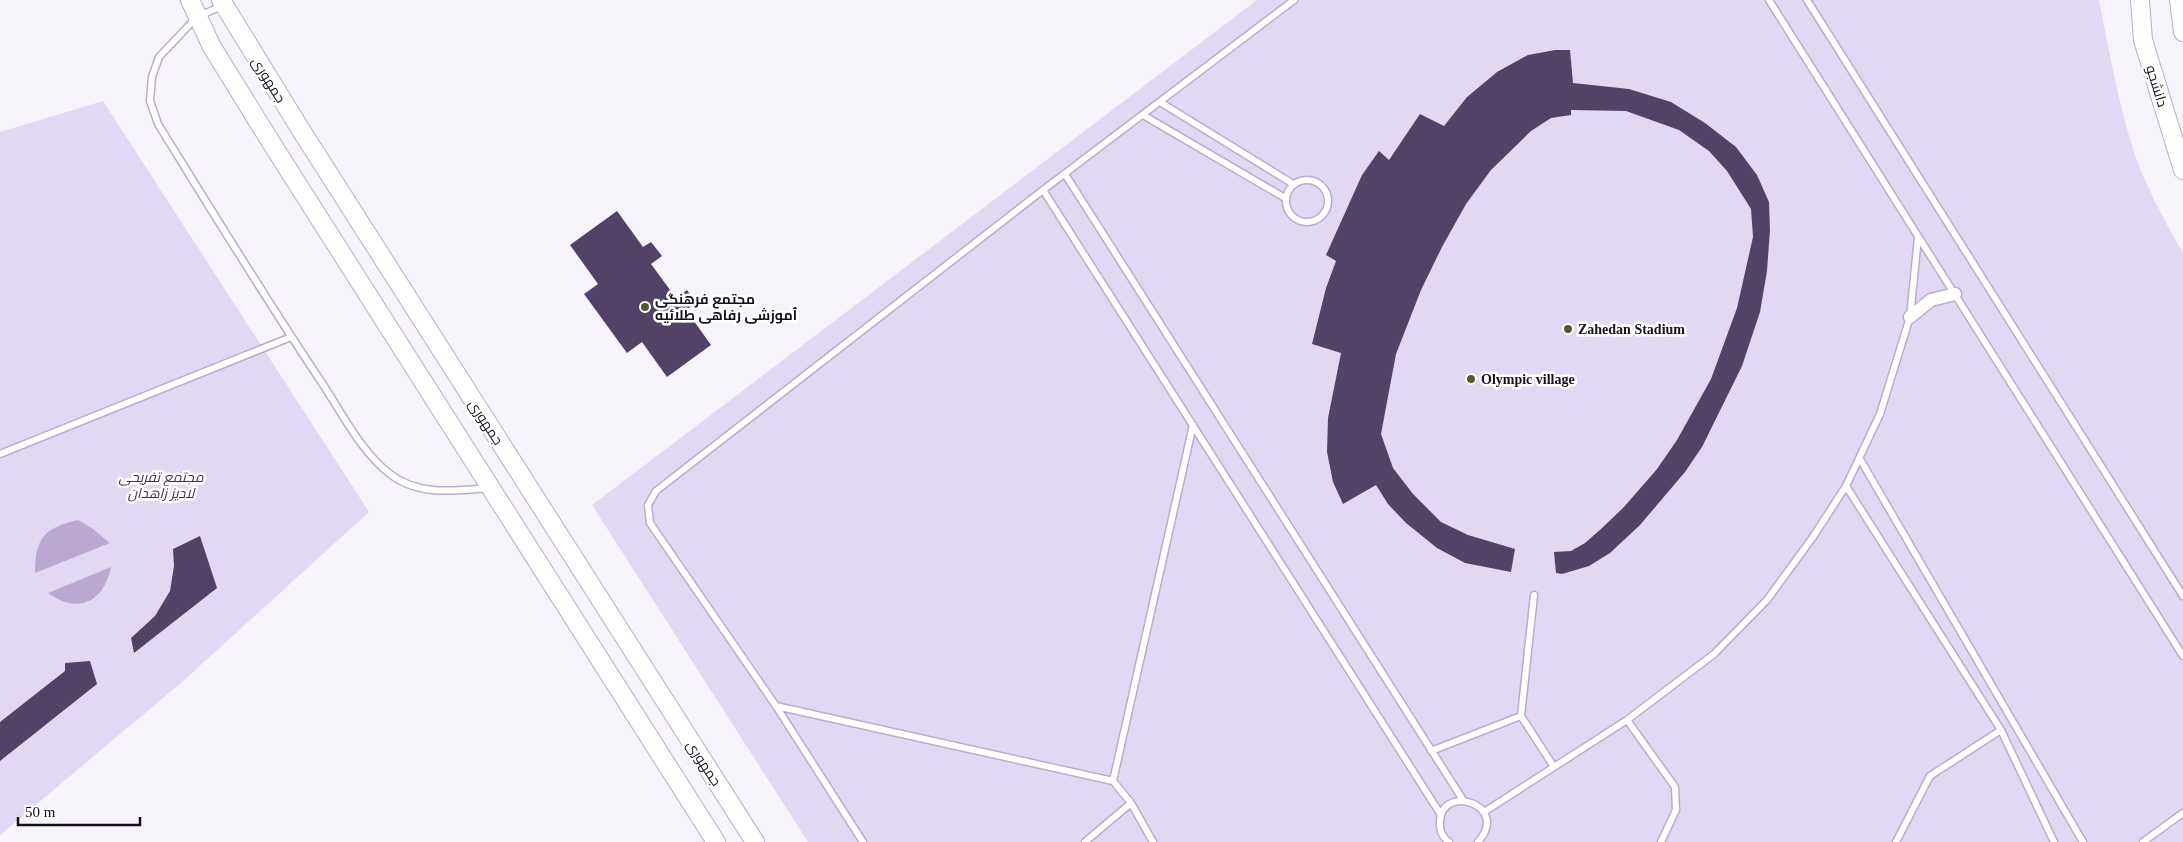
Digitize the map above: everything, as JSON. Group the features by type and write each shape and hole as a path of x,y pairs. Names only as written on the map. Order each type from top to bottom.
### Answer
{"main road":[{"path":"190,0 212,47 272,144 716,842"},
{"name":"دانشجو","path":"2140,0 2144,40 2183,170"},
{"path":"2179,0 2183,32"},
{"name":"جمهوری","path":"222,3 754,842"}],"street":[{"path":"1910,317 1930,300 1955,294"}],"lane":[{"path":"863,842 776,706 650,523 648,505 656,491 1043,190 1294,0"},
{"path":"1769,0 2183,656"},
{"path":"1807,0 2183,596"},
{"path":"222,3 197,17 159,57 152,77 150,101 158,124 291,337 370,454 390,474 414,488 445,492 492,488"},
{"path":"1143,115 1285,198 1290,214 1304,222 1320,218 1325,212 1327,195 1324,188 1309,180 1293,184 1160,102"},
{"path":"1065,174 1462,800"},
{"path":"1285,198 1293,184"},
{"path":"1043,190 1441,816 1441,831 1444,841"},
{"path":"1484,812 1628,720 1714,654 1767,600 1814,538 1846,486 1880,414 1910,317 1918,236"},
{"path":"0,454 291,337"},
{"path":"1113,781 1192,425"},
{"path":"1860,459 2083,842"},
{"path":"1846,486 2001,730 2054,842"},
{"path":"1534,596 1521,716 1554,767"},
{"path":"776,706 1113,781 1131,802 1153,842"},
{"path":"1431,751 1521,716"},
{"path":"1628,720 1675,787 1676,810 1661,842"},
{"path":"1896,842 1930,776 2001,730"},
{"path":"1441,816 1448,806 1462,800 1474,803 1484,812 1487,825 1484,834 1478,842"},
{"path":"1085,842 1131,802"},
{"path":"2143,842 2183,813"},
{"path":"1484,834 1489,842"}],"green space":[{"name":"Olympic village","path":"1257,0 2099,0 2118,94 2133,149 2162,216 2183,253 2183,842 808,842 592,505"},
{"name":"مجتمع تفریحی لادیز زاهدان","path":"103,101 369,512 182,682 0,835 0,132"}],"shaded area":[{"path":"78,520 110,543 35,573 37,551 44,536 57,527"},
{"path":"111,567 108,579 102,589 88,601 79,604 70,603 59,600 48,593"}],"building":[{"path":"1555,50 1570,50 1573,83 1629,89 1671,102 1705,123 1736,147 1757,175 1769,202 1770,230 1767,271 1760,312 1742,366 1702,447 1685,472 1640,525 1610,553 1589,566 1562,574 1556,573 1554,552 1571,551 1585,543 1601,529 1624,507 1657,469 1677,440 1711,379 1737,308 1753,237 1751,209 1727,171 1709,151 1679,130 1626,111 1571,110 1571,115 1551,118 1531,131 1491,170 1466,204 1421,290 1396,354 1381,434 1393,468 1413,494 1441,522 1468,535 1515,549 1511,572 1465,563 1437,548 1406,523 1388,504 1376,485 1343,504 1333,482 1327,452 1328,418 1341,353 1312,344 1326,288 1336,261 1326,255 1362,175 1379,151 1389,160 1420,114 1444,126 1467,97 1497,72 1528,55"},
{"path":"617,211 643,247 651,242 662,256 651,264 676,298 687,290 696,303 686,310 711,345 667,377 642,342 627,353 584,294 598,284 570,245"},
{"path":"200,536 217,588 134,653 131,638 155,616 170,591 174,566 173,549"},
{"path":"90,661 97,684 0,761 0,722 65,671 65,663"}],"place":[{"name":"مجتمع فرهنگی ٱموزشی رفاهی طلائیه","path":"645,307"},
{"name":"Zahedan Stadium","path":"1568,329"},
{"name":"Olympic village","path":"1471,379"}]}
